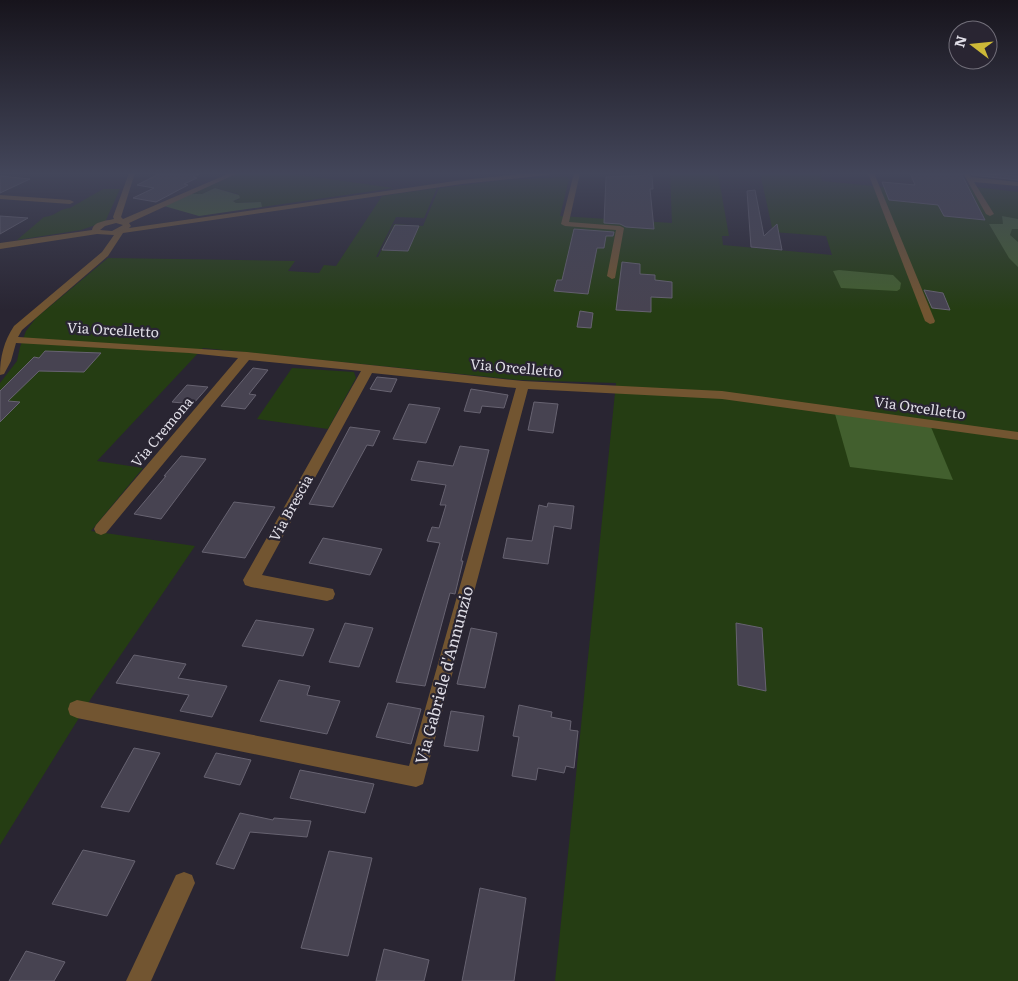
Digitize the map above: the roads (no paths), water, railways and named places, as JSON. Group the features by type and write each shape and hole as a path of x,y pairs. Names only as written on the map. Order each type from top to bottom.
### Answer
{"street":[{"path":"0,372 6,362 11,340 23,323 105,254 114,243 123,219"},
{"path":"0,246 100,231 129,219"},
{"path":"114,243 143,227 202,219"},
{"path":"566,219 565,224 620,228 612,276"},
{"path":"889,219 930,321"},
{"path":"100,231 107,222 122,222 143,227"},
{"path":"100,231 114,243"},
{"name":"Via Orcelletto","path":"11,340 247,355 523,385 722,395 1018,436"},
{"name":"Via Cremona","path":"100,529 247,355"},
{"name":"Via Brescia","path":"327,594 251,580 369,368"},
{"name":"Via Gabriele d'Annunzio","path":"77,709 416,777 523,385"},
{"path":"138,981 184,882"}]}
